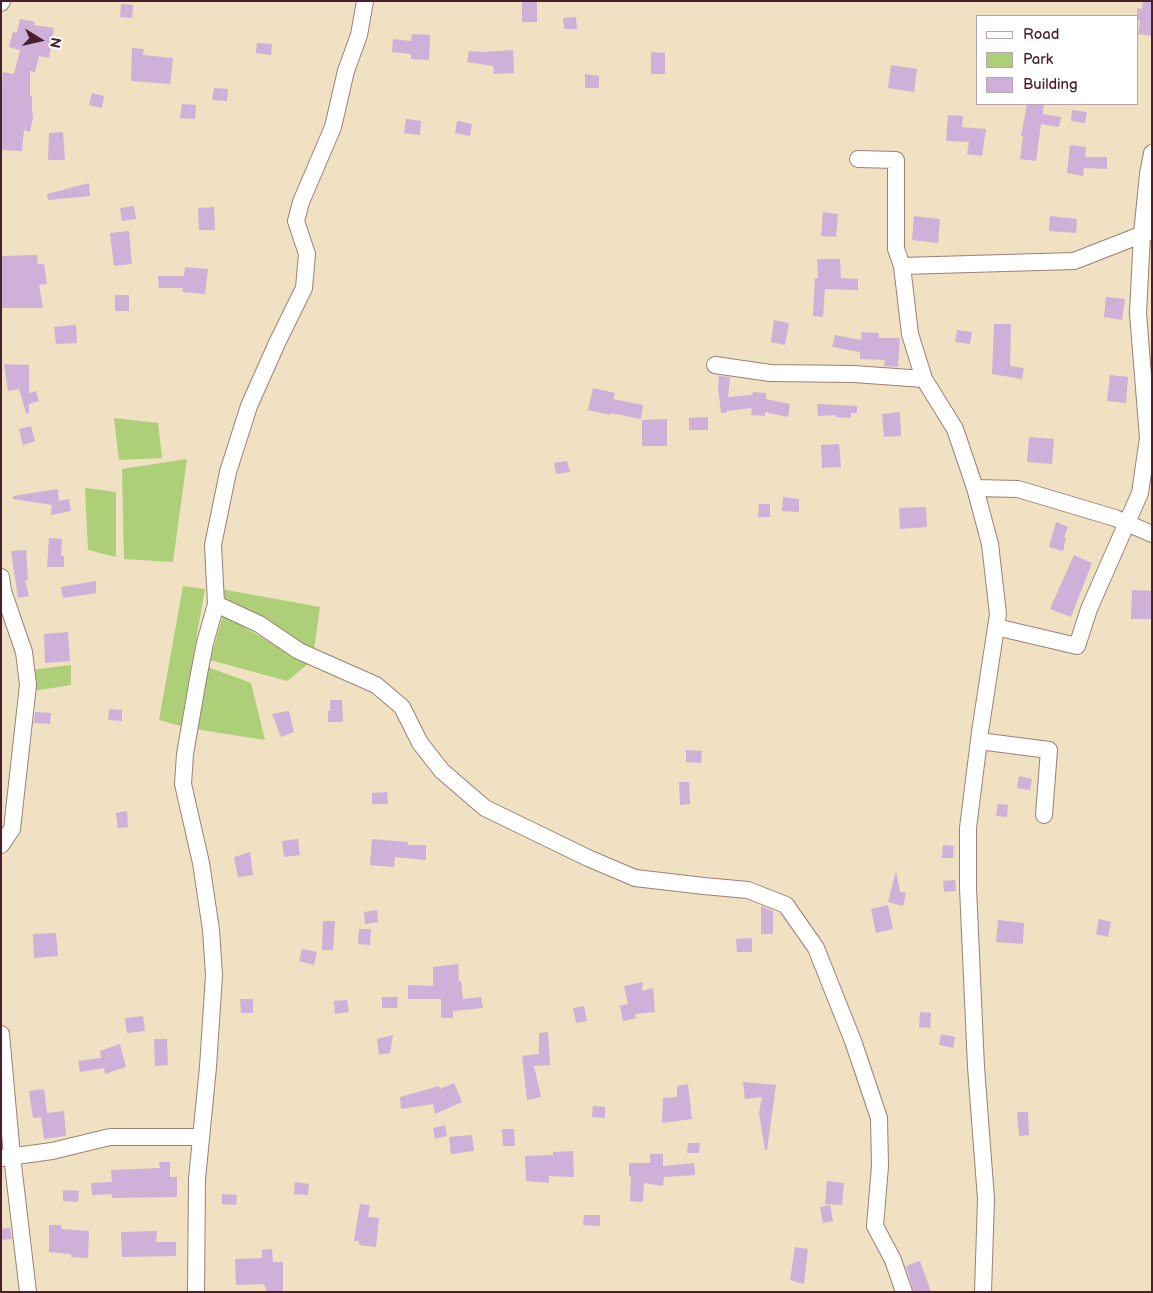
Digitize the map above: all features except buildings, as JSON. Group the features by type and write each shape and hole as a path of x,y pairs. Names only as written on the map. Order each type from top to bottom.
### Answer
{"street":[{"path":"196,1292 196,1179 208,1067 214,975 211,930 201,863 183,784 185,754 205,642 216,604 213,545 228,472 249,406 304,288 306,254 296,221 301,202 333,127 346,71 359,35 365,1"},
{"path":"996,627 1077,646 1090,609 1140,493 1148,438 1146,346 1138,313 1147,232 1152,153"},
{"path":"858,159 896,160 896,249 902,266 910,334 924,379 955,429 975,488 990,544 998,614 968,828 968,888 976,1067 986,1199 982,1292"},
{"path":"902,266 1074,261 1147,232"},
{"path":"715,365 770,373 854,374 924,379"},
{"path":"975,488 1018,489 1115,518 1152,534"},
{"path":"1,577 3,591 24,652 28,685 12,829 1,845"},
{"path":"216,604 259,624 298,651 376,685 402,707 420,743 442,771 485,808 588,858 635,878 748,890 786,904 816,948 853,1041 879,1118 880,1166 875,1226 893,1260 904,1292"},
{"path":"979,741 1049,750 1044,816"},
{"path":"1,1034 7,1157 20,1216 28,1292"},
{"path":"7,1157 52,1151 110,1137 200,1137"}],"green space":[{"path":"114,418 158,423 162,458 119,460"},
{"path":"187,459 173,562 124,559 122,469"},
{"path":"85,488 116,492 116,557 88,550"},
{"path":"183,586 205,589 181,726 159,720"},
{"path":"221,589 320,607 314,650 221,601"},
{"path":"223,615 308,664 287,681 210,660"},
{"path":"71,665 71,685 33,691 30,670"},
{"path":"205,666 251,683 265,740 195,729"}]}
